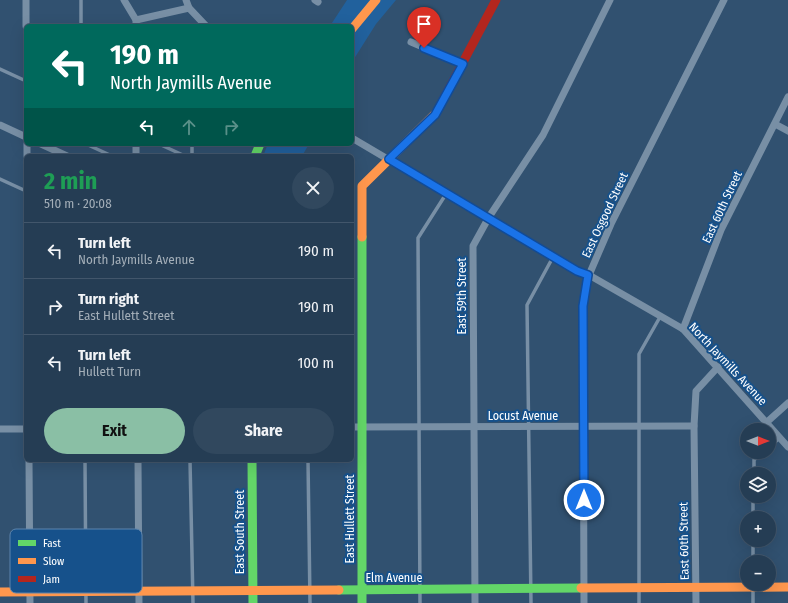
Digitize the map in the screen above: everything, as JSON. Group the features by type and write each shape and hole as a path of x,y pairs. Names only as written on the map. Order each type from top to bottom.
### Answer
{"street":[{"path":"26,0 26,24"},
{"path":"124,0 136,23 189,8"},
{"path":"186,0 189,8 204,24"},
{"path":"354,27 376,0"},
{"name":"East Hullett Street","path":"362,603 362,186 435,115 496,0"},
{"name":"East 59th Street","path":"475,603 473,246 489,217 542,135 610,0"},
{"name":"East Osgood Street","path":"584,603 583,306 588,275 611,224 724,0"},
{"path":"411,42 463,64"},
{"name":"East 60th Street","path":"683,330 721,230 788,97"},
{"path":"774,124 788,131"},
{"path":"0,125 24,136"},
{"name":"North Jaymills Avenue","path":"354,139 489,217 577,271 588,275 683,330 718,367 788,447"},
{"path":"45,146 63,154"},
{"name":"East 60th Street","path":"696,603 694,426 696,391 718,367"},
{"path":"767,422 788,403"},
{"name":"Locust Avenue","path":"354,427 694,426"},
{"path":"0,429 24,429"},
{"path":"29,462 30,529"},
{"path":"138,462 138,529"},
{"name":"East South Street","path":"252,462 253,603"},
{"name":"Elm Avenue","path":"142,592 253,590 639,589 740,586"},
{"name":"Elm Avenue","path":"776,587 788,587"}],"lane":[{"path":"81,0 81,24"},
{"path":"0,69 24,80"},
{"path":"90,146 108,154"},
{"path":"164,146 181,154"},
{"path":"0,179 24,190"},
{"path":"420,603 418,238 447,193"},
{"path":"531,603 528,305 553,257"},
{"path":"639,603 639,354 660,317"},
{"path":"776,441 780,438"},
{"path":"85,462 86,529"},
{"path":"190,462 194,603"},
{"path":"308,462 310,603"},
{"path":"753,591 753,603"}],"shaded area":[{"path":"347,0 396,0 376,24 354,59 354,24 331,24"},
{"path":"267,146 308,146 303,154 264,154"}],"traffic: fast":[{"path":"256,154 259,146"},
{"path":"362,237 362,603"},
{"path":"252,462 253,603"},
{"path":"339,590 581,588"}],"traffic: slow":[{"path":"354,27 376,0"},
{"path":"362,237 362,186 436,113"},
{"path":"581,588 788,587"},
{"path":"142,591 339,590"},
{"path":"0,592 10,592"}],"traffic: jam":[{"path":"436,113 496,0"}],"route":[{"path":"424,48 463,64 435,115 389,159 489,217 577,271 588,275 583,306 584,500"}]}
